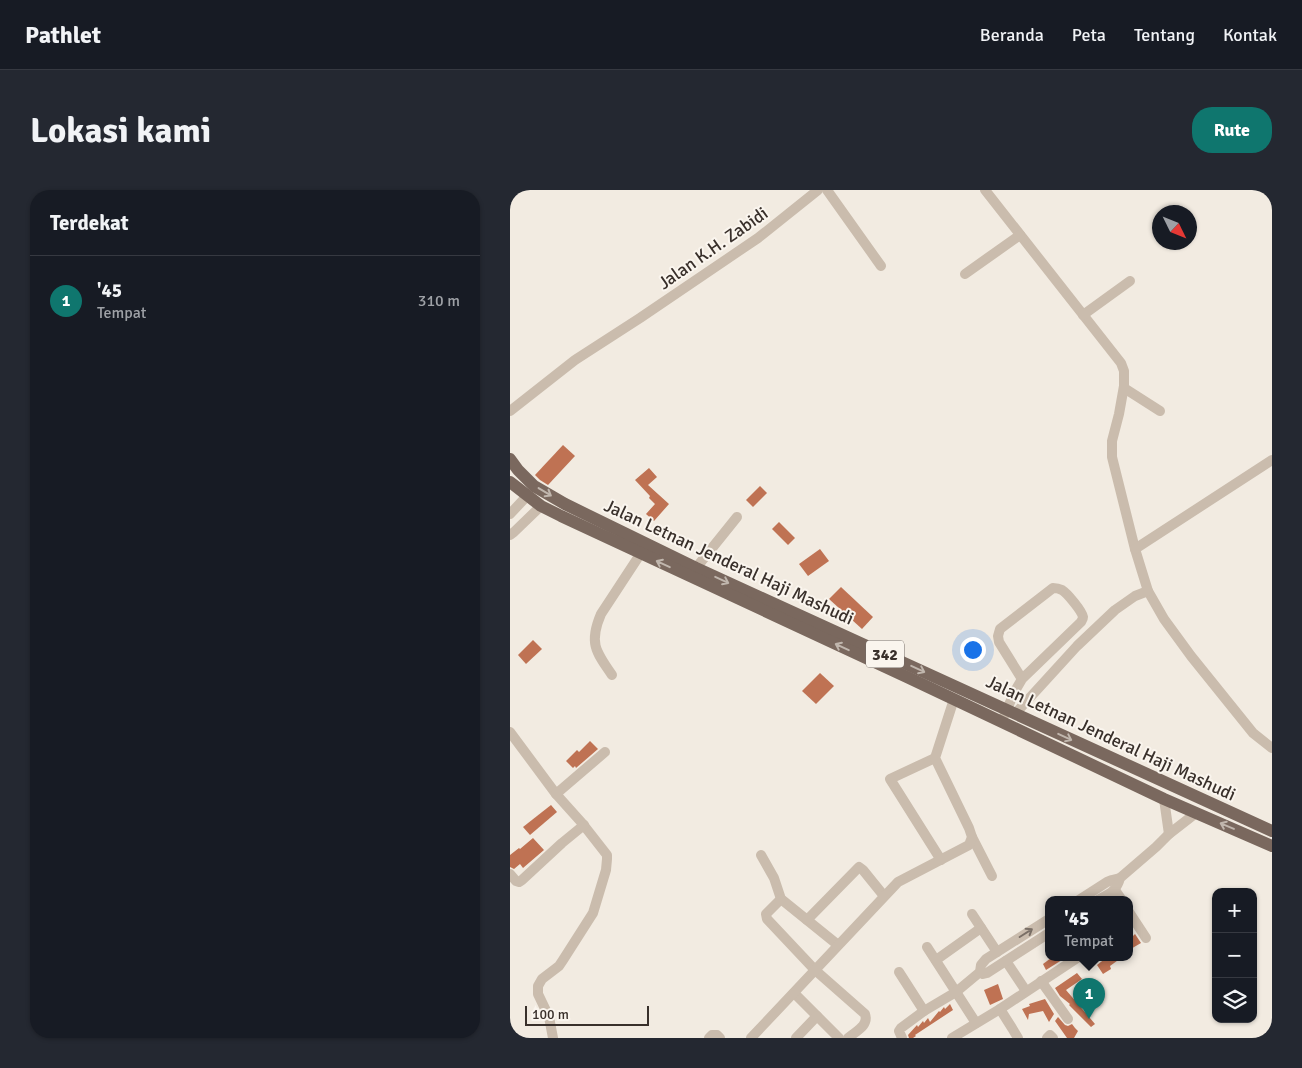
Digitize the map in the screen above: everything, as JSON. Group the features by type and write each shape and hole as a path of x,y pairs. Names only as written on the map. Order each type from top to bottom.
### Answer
{"main road":[{"name":"Jalan Letnan Jenderal Haji Mashudi","path":"510,459 534,486 565,504 696,568 1008,715 1272,831"},
{"name":"Jalan Letnan Jenderal Haji Mashudi","path":"510,482 541,506 561,516 954,699 1008,715 1164,800 1272,846"},
{"path":"561,516 565,504"}],"street":[{"name":"Jalan K.H. Zabidi","path":"510,411 575,360 758,238 818,190"},
{"path":"827,190 881,266"},
{"path":"985,190 1121,363 1125,377 1124,388 1111,449 1135,549 1148,591 1164,620 1191,656 1253,733 1272,748"},
{"path":"965,274 1020,235"},
{"path":"1083,315 1130,281"},
{"path":"1124,388 1160,410"},
{"path":"1135,549 1272,460"},
{"path":"510,514 527,496"},
{"path":"510,535 541,506"},
{"path":"696,568 737,517"},
{"path":"612,675 596,651 595,635 597,624 601,614 641,553"},
{"path":"1008,715 1015,692 1022,679 1081,622 1083,617 1063,590 1053,588 1000,629 999,642 1022,679"},
{"path":"1008,715 1115,610 1135,596 1148,591"},
{"path":"954,699 935,758 992,876"},
{"path":"510,732 556,794 584,825 606,855 607,863 593,913 563,960 542,979 538,986 538,994 549,1017 553,1038"},
{"path":"556,794 605,752"},
{"path":"935,758 890,779 941,860"},
{"path":"1164,800 1168,834"},
{"path":"1085,896 1107,882 1120,878 1168,834 1196,813"},
{"path":"510,874 519,882 584,825"},
{"path":"751,1038 898,882 970,845 972,837"},
{"path":"761,855 774,878 781,899 838,945"},
{"path":"808,920 859,867 864,870 884,896"},
{"path":"1105,896 1115,890 1120,878"},
{"path":"1115,890 1119,896"},
{"path":"781,899 766,914 767,919 815,970 865,1014 867,1018 865,1024 848,1038"},
{"path":"972,914 997,952"},
{"path":"902,1038 899,1030 924,1011 956,992 980,972 986,959 1045,922"},
{"path":"1133,922 1146,938"},
{"path":"936,960 981,928"},
{"path":"980,972 983,974 987,973 1045,936"},
{"path":"928,947 976,1023"},
{"path":"1006,961 1026,992"},
{"path":"952,1038 1000,1009 1071,961"},
{"path":"899,972 924,1011"},
{"path":"1041,981 1068,1019"},
{"path":"794,993 839,1038"},
{"path":"1000,1009 1018,1038"},
{"path":"796,1038 818,1016"},
{"path":"709,1038 712,1035 717,1035 720,1038"},
{"path":"1048,1038 1050,1036 1052,1038"}],"building":[{"path":"563,445 575,456 548,485 535,475"},
{"path":"649,468 657,477 648,485 669,504 654,521 646,514 655,504 635,480"},
{"path":"760,486 767,493 753,507 746,500"},
{"path":"779,522 795,538 788,545 772,529"},
{"path":"820,549 829,561 808,576 799,564"},
{"path":"841,587 873,617 862,629 829,599"},
{"path":"533,640 542,649 526,664 518,655"},
{"path":"820,673 834,686 816,704 802,691"},
{"path":"590,741 598,749 576,768 575,766 573,768 566,761"},
{"path":"551,805 557,812 530,835 523,827"},
{"path":"533,838 544,850 523,868 520,864 514,869 510,867 510,855"},
{"path":"1135,934 1141,943 1133,948 1133,936"},
{"path":"1047,961 1060,961 1046,970 1043,964"},
{"path":"1102,961 1117,961 1110,966 1111,969 1103,974 1097,965"},
{"path":"1077,973 1082,979 1066,990 1095,1024 1091,1027 1060,996 1055,988"},
{"path":"998,984 1003,999 990,1005 984,990"},
{"path":"1045,999 1054,1014 1049,1022 1043,1011 1029,1014 1028,1020 1022,1009 1030,1006 1029,1004"},
{"path":"950,1004 953,1010 913,1038 909,1038 908,1035 917,1025 918,1027 928,1018 930,1022 939,1011 944,1007 945,1009"},
{"path":"1058,1017 1065,1025 1072,1024 1078,1031 1074,1038 1067,1038 1055,1021"}],"place":[{"name":"'45","path":"1089,1019"}]}
